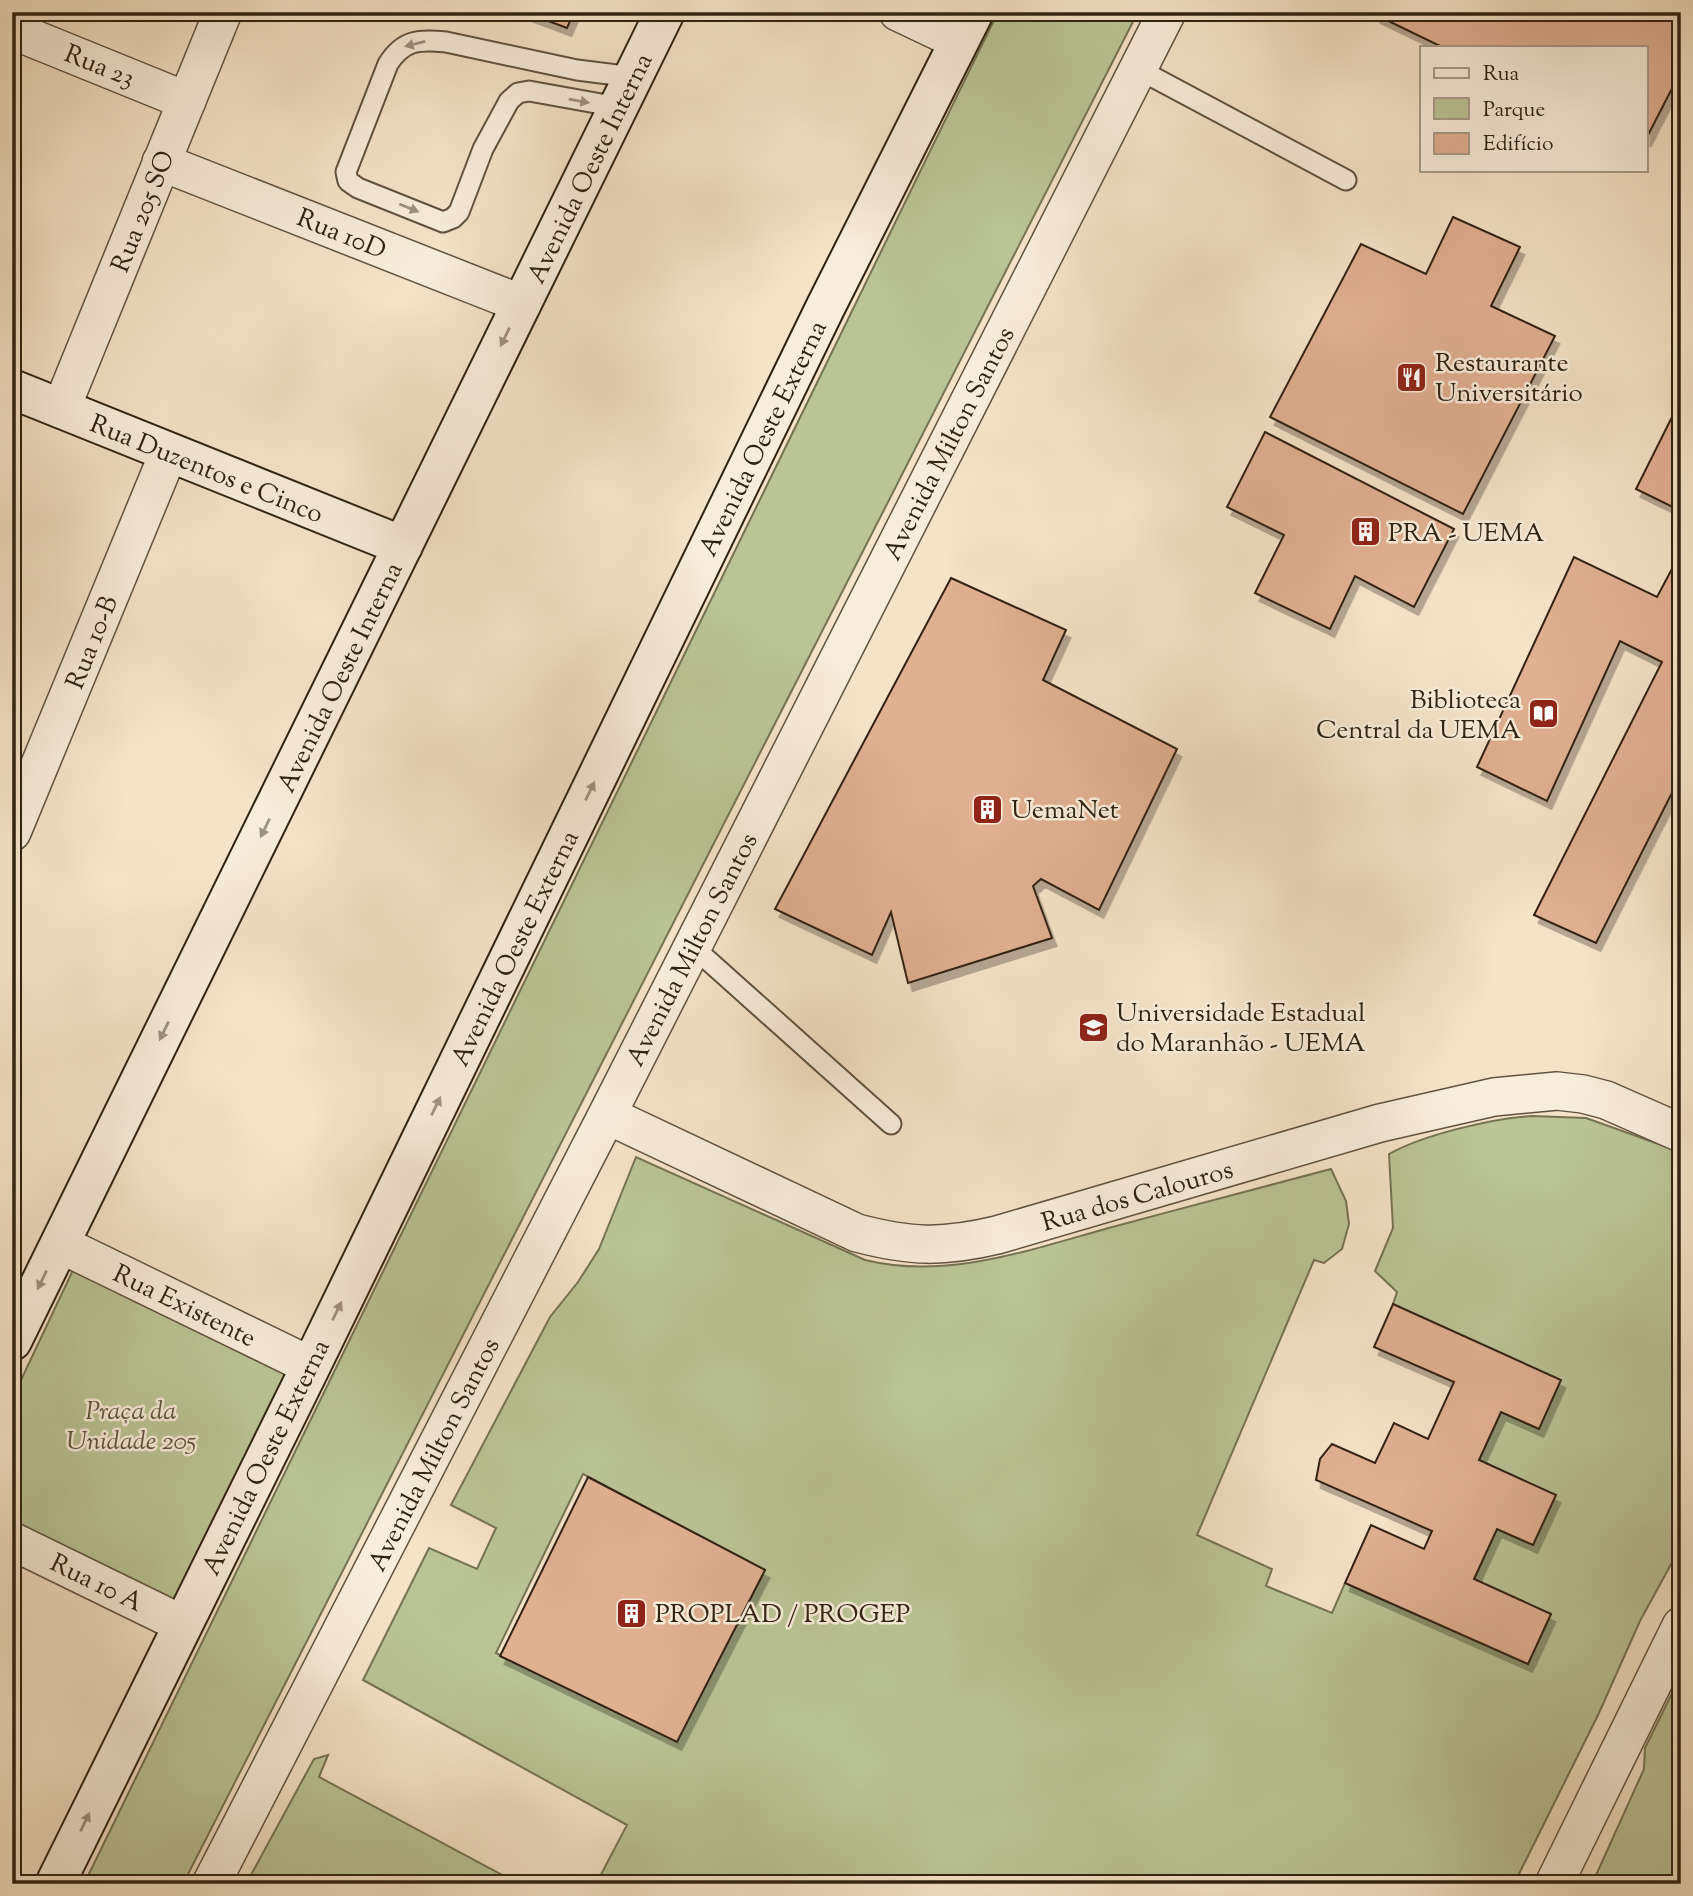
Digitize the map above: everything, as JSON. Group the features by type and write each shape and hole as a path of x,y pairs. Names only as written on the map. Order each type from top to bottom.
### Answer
{"street":[{"name":"Rua 205 SO","path":"61,409 223,12"},
{"name":"Avenida Oeste Interna","path":"12,1341 665,12"},
{"path":"898,12 966,27"},
{"name":"Avenida Milton Santos","path":"211,1884 607,1115 1167,12"},
{"name":"Avenida Oeste Externa","path":"55,1884 311,1366 825,308 966,27"},
{"name":"Rua 23","path":"12,30 187,100"},
{"name":"Rua 10D","path":"161,162 522,304"},
{"name":"Rua Duzentos e Cinco","path":"12,389 403,546"},
{"name":"Rua 10-B","path":"12,832 169,452"},
{"name":"Rua dos Calouros","path":"607,1115 857,1233 895,1243 922,1246 960,1244 997,1235 1381,1123 1494,1097 1557,1091 1583,1094 1606,1100 1681,1133"},
{"name":"Rua Existente","path":"60,1244 311,1366"},
{"name":"Rua 10 A","path":"12,1541 183,1624"},
{"path":"1557,1880 1681,1626"}],"lane":[{"path":"431,40 577,70 625,92 518,93 509,101 483,149 459,212 443,222 358,188 348,181 346,172 388,64 405,45 431,40"},
{"path":"529,91 531,61"},
{"path":"1138,69 1346,180"},
{"path":"692,946 891,1124"}],"green space":[{"path":"998,12 1138,12 183,1884 84,1884"},
{"path":"1516,1117 1586,1118 1681,1152 1681,1546 1640,1621 1599,1713 1514,1884 596,1884 627,1825 363,1680 429,1548 477,1569 496,1528 451,1505 550,1317 578,1282 599,1249 636,1157 865,1260 929,1266 993,1259 1331,1169 1346,1201 1349,1224 1342,1249 1324,1263 1314,1260 1197,1535 1272,1569 1266,1586 1332,1613 1345,1583 1528,1664 1551,1614 1474,1579 1497,1529 1533,1545 1555,1495 1479,1460 1501,1412 1539,1429 1393,1304 1397,1292 1375,1271 1393,1228 1389,1154 1439,1134","holes":["583,1474 765,1570 677,1741 496,1653"]},
{"name":"Praça da Unidade 205","path":"74,1268 287,1370 175,1604 12,1527 12,1399"},
{"path":"1681,1675 1681,1884 1592,1884 1644,1769 1645,1748"},
{"path":"328,1755 319,1777 519,1884 246,1884 314,1759"}],"building":[{"path":"524,12 574,12 567,28"},
{"path":"1378,12 1681,12 1681,71 1648,135 1648,46 1440,46 1376,15"},
{"name":"Restaurante Universitário","path":"1453,217 1520,247 1491,306 1555,336 1463,514 1270,417 1361,244 1426,274"},
{"path":"1675,411 1681,413 1681,511 1636,489"},
{"name":"PRA - UEMA","path":"1265,432 1454,529 1414,607 1355,576 1330,629 1255,593 1284,535 1227,507"},
{"name":"Biblioteca Central da UEMA","path":"1681,552 1681,775 1596,943 1534,915 1662,662 1620,641 1547,801 1477,767 1574,557 1657,597"},
{"name":"UemaNet","path":"951,578 1066,630 1043,680 1177,749 1099,910 1041,879 1033,886 1052,938 908,983 891,912 872,955 775,909"},
{"path":"1393,1304 1561,1380 1539,1429 1501,1412 1479,1460 1556,1495 1533,1545 1497,1529 1474,1579 1551,1614 1528,1664 1345,1583 1371,1525 1424,1549 1432,1531 1316,1480 1320,1459 1332,1444 1375,1463 1394,1423 1428,1439 1454,1382 1374,1347"},
{"name":"PROPLAD / PROGEP","path":"588,1477 765,1570 677,1742 500,1656"}],"place":[{"name":"Restaurante Universitário","path":"1412,377"},
{"name":"PRA - UEMA","path":"1365,532"},
{"name":"Biblioteca Central da UEMA","path":"1544,714"},
{"name":"UemaNet","path":"988,809"},
{"name":"Universidade Estadual do Maranhão - UEMA","path":"1093,1027"},
{"name":"PROPLAD / PROGEP","path":"632,1613"}]}
